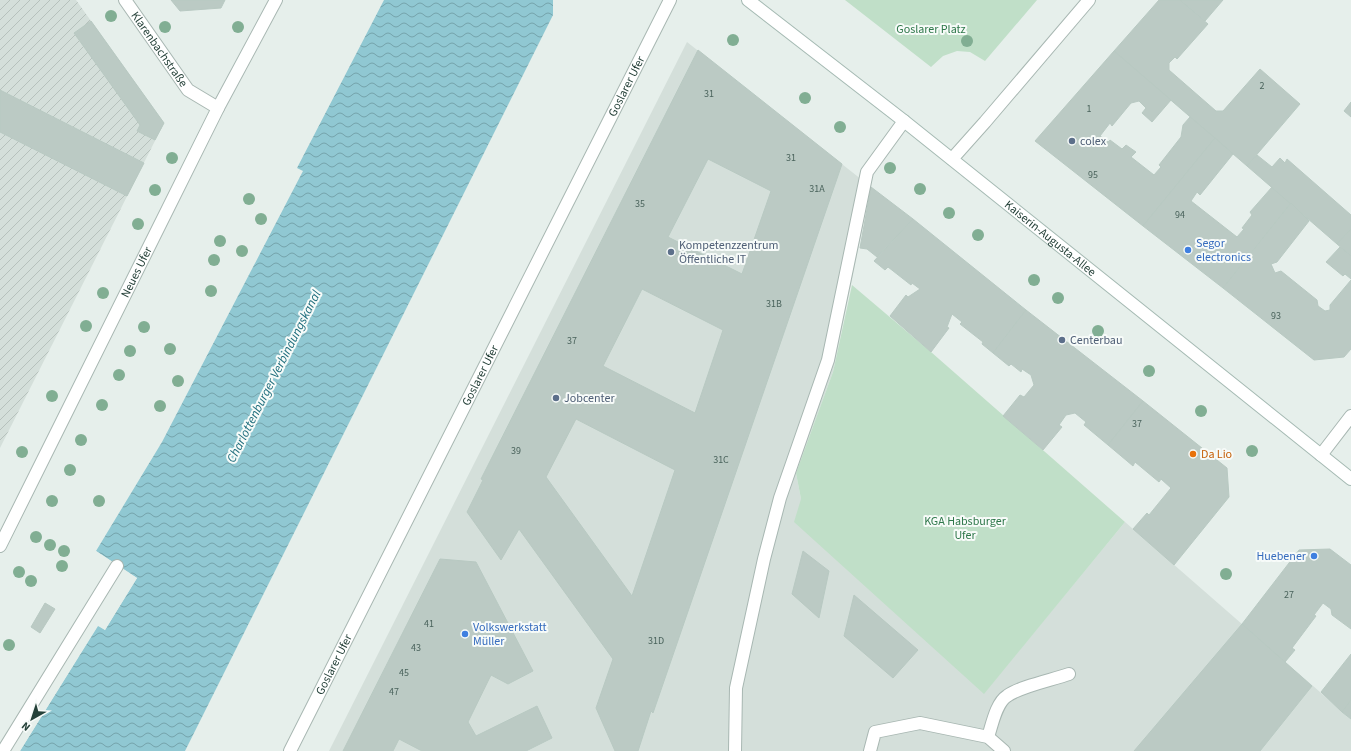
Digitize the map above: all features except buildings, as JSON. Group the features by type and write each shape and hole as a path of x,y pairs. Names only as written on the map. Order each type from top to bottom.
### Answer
{"street":[{"name":"Klarenbachstraße","path":"125,0 188,90 218,108"},
{"name":"Neues Ufer","path":"0,546 218,108 276,0"},
{"name":"Goslarer Ufer","path":"290,751 670,0"},
{"name":"Kaiserin-Augusta-Allee","path":"748,0 952,159 1351,479"},
{"path":"952,159 1089,0"},
{"path":"735,751 736,688 764,559 780,498 828,360 867,172 904,121"},
{"path":"1321,455 1351,416"},
{"path":"3,751 117,566"},
{"path":"988,738 997,710 1006,696 1023,688 1069,674"},
{"path":"870,751 875,732 920,723 988,738 1004,751"}],"shaded area":[{"path":"0,0 76,0 164,123 0,448"},
{"path":"687,42 871,187 833,372 796,473 801,499 984,693 1125,522 1351,719 1351,751 329,751"}],"green space":[{"name":"Goslarer Platz","path":"845,0 1037,0 985,61 970,52 957,51 943,56 931,67"},
{"name":"KGA Habsburger Ufer","path":"852,285 1125,522 984,694 794,522 801,499 796,473 833,372"}],"water":[{"name":"Charlottenburger Verbindungskanal","path":"384,0 553,0 553,15 185,751 20,751 98,625 105,630 137,578 96,551 162,442 303,171 297,168"}],"pier":[{"path":"96,551 137,578 105,630 98,626 20,751 18,751 96,624 99,623 105,627 134,578 95,553"}],"place":[{"name":"colex","path":"1072,141"},
{"name":"Segor electronics","path":"1188,250"},
{"name":"Kompetenzzentrum Öffentliche IT","path":"671,252"},
{"name":"Centerbau","path":"1062,340"},
{"name":"Jobcenter","path":"556,398"},
{"name":"Da Lio","path":"1193,454"},
{"name":"Huebener","path":"1314,556"},
{"name":"Volkswerkstatt Müller","path":"465,634"}]}
